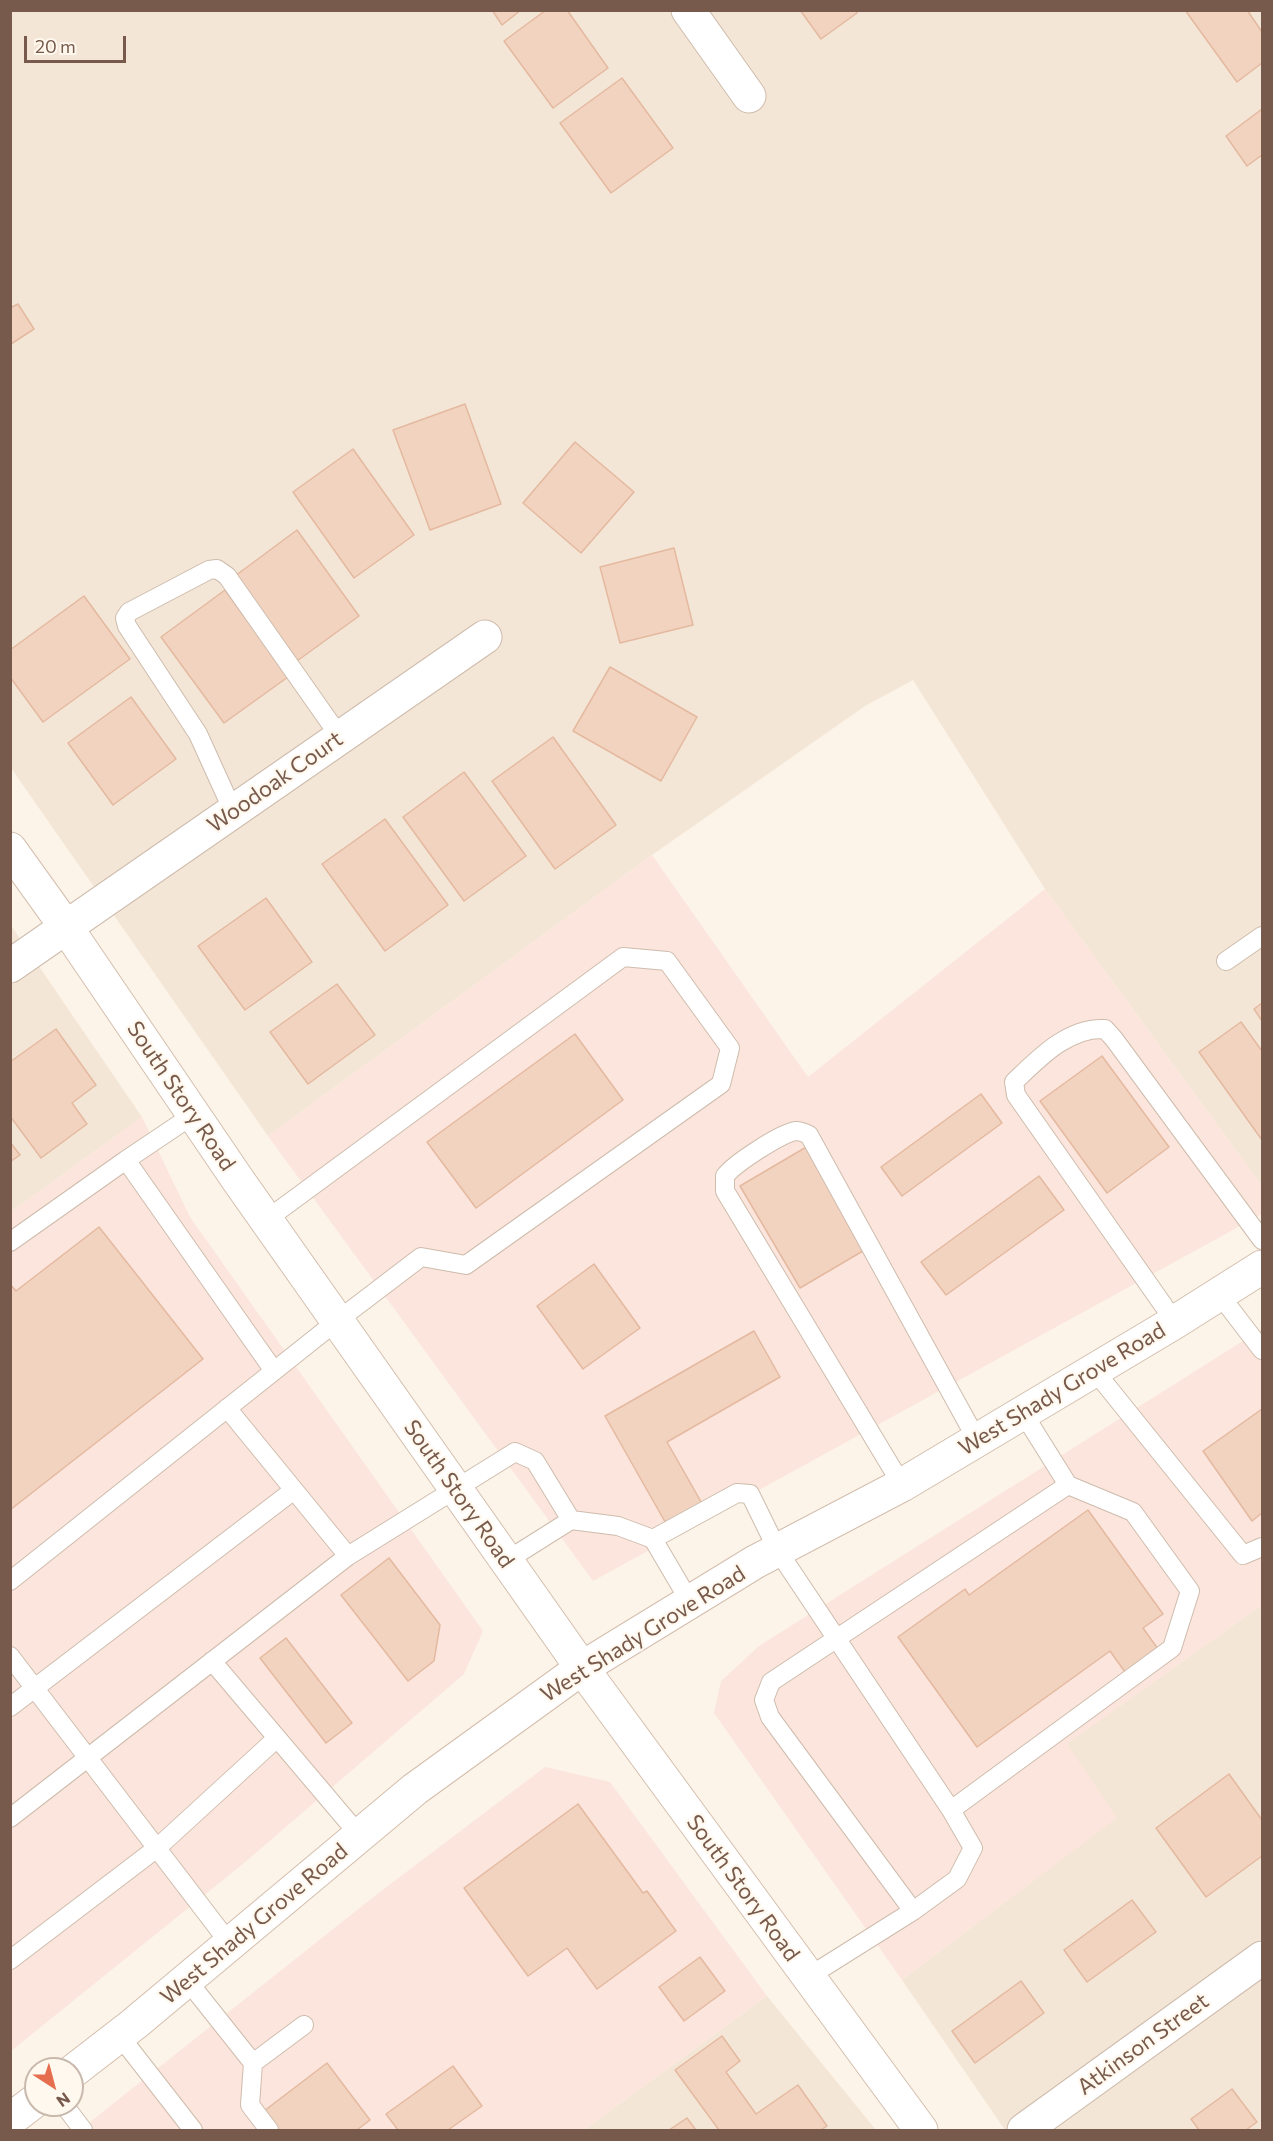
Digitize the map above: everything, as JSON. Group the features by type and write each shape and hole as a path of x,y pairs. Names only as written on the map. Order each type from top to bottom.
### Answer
{"main road":[{"path":"688,10 749,96"},
{"name":"Woodoak Court","path":"10,966 485,637"},
{"name":"South Story Road","path":"10,849 266,1220 582,1668 921,2130"},
{"name":"West Shady Grove Road","path":"84,2063 187,1980 415,1789 582,1668 755,1562 902,1485 1263,1267"},
{"name":"Atkinson Street","path":"1024,2130 1263,1958"},
{"path":"10,2120 24,2109"}],"lane":[{"path":"233,811 198,734 127,626 125,618 129,612 208,570 217,569 227,576 340,737"},
{"path":"1226,961 1263,936"},
{"path":"10,1581 421,1257 466,1265 721,1084 730,1048 667,961 623,957 266,1220"},
{"path":"1175,1322 1016,1095 1014,1082 1025,1071 1064,1039 1091,1028 1105,1029 1263,1240"},
{"path":"10,1242 193,1115"},
{"path":"902,1485 725,1191 725,1176 735,1165 786,1134 799,1131 809,1135 977,1440"},
{"path":"126,1160 274,1371"},
{"path":"1219,1294 1263,1350"},
{"path":"1094,1370 1243,1555 1263,1547"},
{"path":"227,1408 348,1556"},
{"path":"951,1810 1172,1648 1190,1591 1133,1512 1068,1485 1023,1413"},
{"path":"10,1818 348,1556 515,1452 535,1461 571,1520"},
{"path":"913,1911 770,1717 765,1700 771,1682 1068,1485"},
{"path":"10,1707 294,1490"},
{"path":"653,1539 737,1493 750,1494 778,1551 951,1810 973,1848 957,1879 913,1911 808,1977"},
{"path":"506,1561 571,1520 618,1526 653,1539 690,1602"},
{"path":"10,1656 230,1944"},
{"path":"212,1661 360,1836"},
{"path":"10,1960 157,1848 277,1738"},
{"path":"187,1980 253,2063 250,2105 269,2130"},
{"path":"253,2063 304,2025"},
{"path":"119,2035 193,2130"},
{"path":"73,2117 83,2130"}],"shaded area":[{"path":"10,11 1262,11 1262,1186 1045,889 913,680 865,706 652,855 268,1136 11,768"},
{"path":"652,855 808,1077 1045,889 1262,1186 1262,1214 593,1581 268,1136"},
{"path":"10,924 142,1117 11,1212 10,1212"},
{"path":"142,1117 190,1217 483,1631 464,1674 244,1863 11,2051 11,1212"},
{"path":"1262,1329 1262,1605 1067,1744 1117,1818 902,1980 714,1713 721,1681 759,1646"},
{"path":"1262,1605 1262,2130 1005,2130 902,1980 1116,1818 1066,1744"},
{"path":"545,1767 610,1782 767,1996 584,2130 80,2130 376,1895"},
{"path":"767,1996 876,2130 584,2130"}],"building":[{"path":"492,10 521,10 502,25"},
{"path":"546,10 567,10 608,68 553,108 504,41"},
{"path":"800,10 855,10 857,13 821,39"},
{"path":"1185,10 1247,10 1262,32 1262,63 1237,82"},
{"path":"622,78 673,148 611,193 560,123"},
{"path":"1262,109 1262,155 1247,166 1226,136"},
{"path":"18,304 34,329 11,344 10,308"},
{"path":"465,404 501,504 430,530 393,430"},
{"path":"575,442 634,492 581,553 523,503"},
{"path":"353,449 414,535 354,578 293,492"},
{"path":"297,530 359,616 297,661 235,576"},
{"path":"674,548 693,625 620,643 600,567"},
{"path":"225,590 288,677 224,723 161,637"},
{"path":"84,596 130,659 43,722 10,677 10,650"},
{"path":"610,667 697,717 661,781 573,731"},
{"path":"131,697 176,759 113,805 68,743"},
{"path":"553,737 616,825 555,869 492,781"},
{"path":"464,772 526,856 464,901 403,817"},
{"path":"385,819 448,905 385,951 322,864"},
{"path":"266,898 312,962 245,1010 198,946"},
{"path":"337,984 375,1035 308,1084 270,1032"},
{"path":"1262,1003 1262,1021 1254,1009"},
{"path":"1241,1022 1262,1051 1262,1140 1199,1052"},
{"path":"56,1029 96,1085 72,1103 87,1124 41,1158 10,1116 10,1062"},
{"path":"575,1034 623,1100 476,1208 427,1142"},
{"path":"1102,1056 1169,1147 1107,1193 1040,1101"},
{"path":"981,1094 1002,1123 902,1196 881,1167"},
{"path":"10,1142 20,1155 10,1162"},
{"path":"808,1146 868,1248 800,1288 740,1186"},
{"path":"1039,1176 1064,1210 946,1295 921,1262"},
{"path":"99,1227 203,1359 10,1510 10,1284 16,1291"},
{"path":"594,1264 640,1328 583,1369 537,1306"},
{"path":"754,1331 780,1377 667,1442 704,1507 668,1527 605,1416"},
{"path":"1262,1409 1262,1513 1252,1521 1203,1451"},
{"path":"1088,1510 1163,1614 1143,1628 1158,1649 1125,1672 1110,1651 977,1747 898,1637 965,1589 969,1595"},
{"path":"389,1558 440,1625 434,1661 408,1681 341,1595"},
{"path":"286,1638 352,1723 326,1743 260,1658"},
{"path":"1229,1774 1262,1820 1262,1856 1206,1897 1156,1828"},
{"path":"578,1804 643,1893 647,1891 676,1931 597,1989 567,1948 528,1976 464,1888"},
{"path":"1132,1900 1156,1932 1087,1982 1064,1950"},
{"path":"700,1957 725,1991 684,2021 659,1987"},
{"path":"1021,1981 1044,2013 975,2063 952,2031"},
{"path":"722,2036 740,2061 726,2072 756,2114 798,2085 827,2126 821,2130 719,2130 675,2070"},
{"path":"327,2063 370,2120 357,2130 279,2130 264,2111"},
{"path":"453,2066 482,2106 448,2130 398,2130 386,2114"},
{"path":"1232,2089 1257,2122 1246,2130 1199,2130 1191,2119"},
{"path":"687,2118 696,2130 669,2130"}]}
